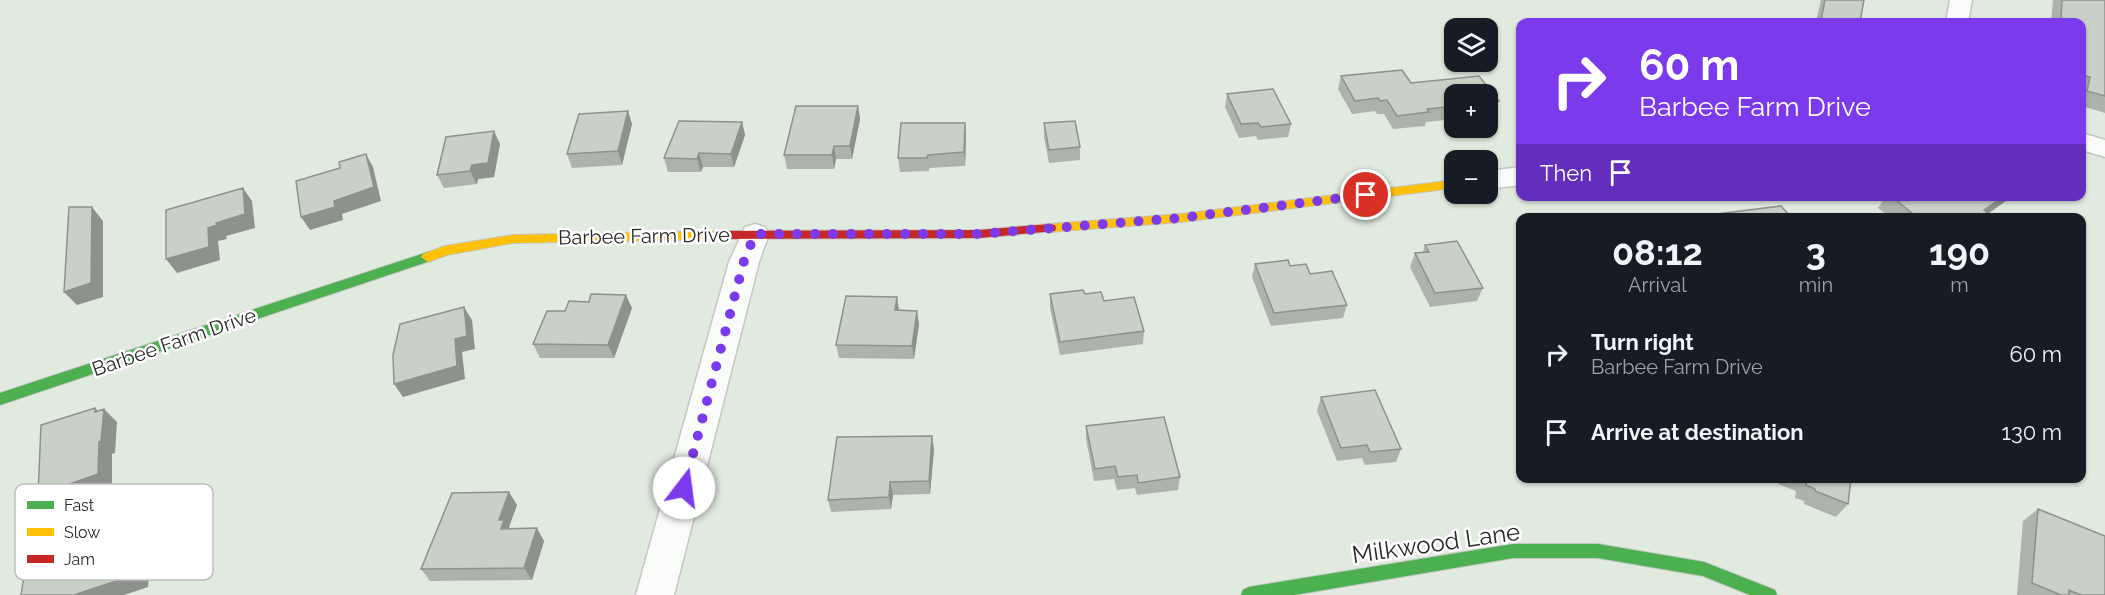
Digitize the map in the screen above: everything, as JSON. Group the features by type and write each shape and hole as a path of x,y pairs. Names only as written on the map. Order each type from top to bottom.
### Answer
{"street":[{"path":"1958,18 1961,0"},
{"path":"2086,142 2105,149"},
{"path":"1498,179 1516,177"},
{"name":"Barbee Farm Drive","path":"0,399 445,251 513,239 755,234 979,234 1180,218 1444,185"},
{"path":"656,595 744,261 755,234"},
{"name":"Milkwood Lane","path":"1249,595 1513,551 1598,551 1704,569 1769,595"}],"building":[{"path":"1825,0 1864,0 1861,18 1821,18"},
{"path":"2062,0 2105,0 2105,96 2087,91 2090,77 2086,76 2086,18 2061,18"},
{"path":"1402,70 1411,83 1479,76 1485,84 1444,84 1444,107 1427,109 1429,112 1397,116 1387,100 1380,101 1378,98 1355,101 1341,76"},
{"path":"1273,89 1291,124 1261,127 1258,123 1241,124 1227,94"},
{"path":"796,106 858,106 850,146 834,146 832,155 784,155"},
{"path":"628,111 618,151 567,154 579,114"},
{"path":"679,121 742,122 731,154 699,153 697,159 664,158"},
{"path":"1075,121 1080,147 1049,150 1044,123"},
{"path":"901,123 965,123 964,152 928,155 927,158 898,158"},
{"path":"494,131 488,163 472,165 470,171 437,175 446,137"},
{"path":"366,154 374,187 334,201 335,207 301,217 296,181 340,168 339,162"},
{"path":"243,188 245,214 216,223 217,225 208,228 209,247 166,259 166,210"},
{"path":"1897,201 1997,201 1984,210 1988,213 1912,213"},
{"path":"1781,206 1787,213 1724,213"},
{"path":"69,207 92,207 91,283 64,292"},
{"path":"1457,241 1483,288 1435,293 1415,253 1429,252 1425,245"},
{"path":"1288,260 1290,266 1306,264 1310,274 1332,271 1347,305 1274,313 1255,264"},
{"path":"1083,290 1085,294 1101,292 1104,301 1134,297 1144,331 1060,342 1050,294"},
{"path":"591,294 626,295 608,345 533,344 547,311 565,311 569,301 589,302"},
{"path":"846,296 897,297 895,310 917,311 912,346 836,345"},
{"path":"464,307 467,336 455,339 457,366 394,384 393,355 400,324"},
{"path":"1375,390 1401,449 1370,452 1367,445 1341,448 1321,397"},
{"path":"95,408 95,412 104,409 101,441 99,442 98,474 69,484 38,484 41,425"},
{"path":"1164,417 1180,477 1138,483 1137,475 1118,477 1115,466 1095,469 1086,426"},
{"path":"932,436 929,481 890,482 889,497 828,500 837,437"},
{"path":"1806,483 1850,483 1848,504 1815,491"},
{"path":"509,492 499,520 504,520 501,529 537,528 524,568 421,569 452,493"},
{"path":"2038,509 2105,536 2105,595 2081,595 2069,590 2069,595 2061,595 2032,583"},
{"path":"23,580 119,580 74,595 21,595"}],"traffic: fast":[{"path":"0,399 428,257"},
{"path":"1249,595 1513,551 1598,551 1704,569 1769,595"}],"traffic: slow":[{"path":"1050,228 1181,218 1444,185"},
{"path":"428,257 445,251 513,239 725,235"}],"traffic: jam":[{"path":"725,235 979,234 1050,228"}],"route":[{"path":"684,488 744,261 755,234 979,234 1180,218 1366,195"}]}
